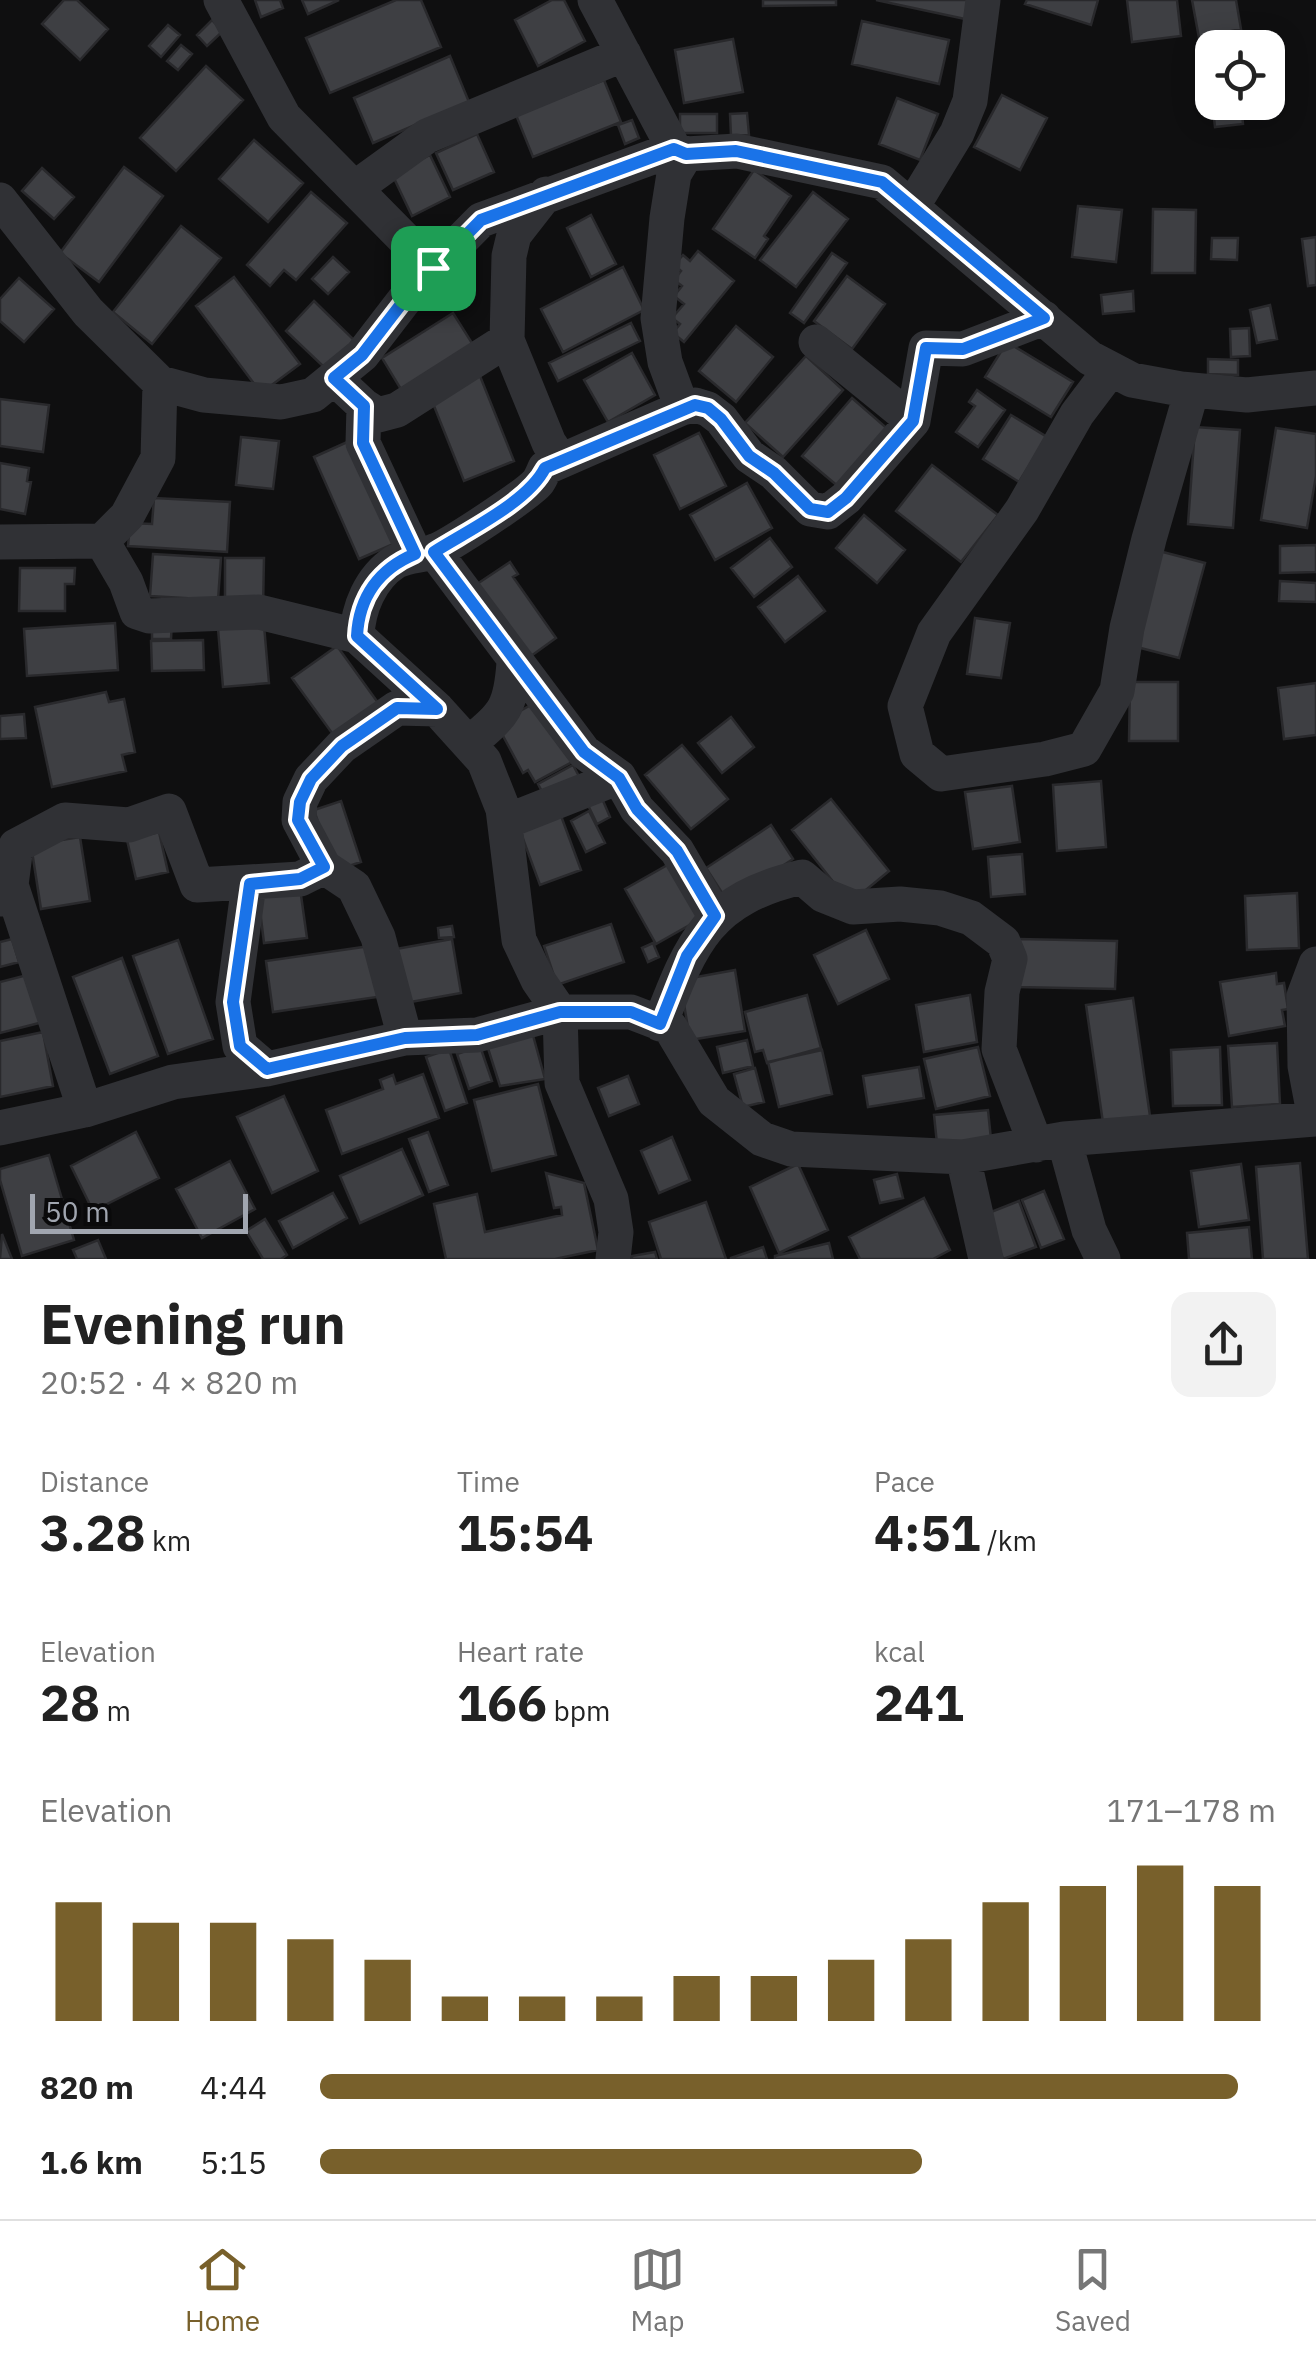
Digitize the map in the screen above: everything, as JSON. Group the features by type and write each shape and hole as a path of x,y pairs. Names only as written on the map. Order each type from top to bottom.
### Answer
{"street":[{"path":"221,0 284,117 433,268"},
{"path":"596,0 680,152 667,218 658,318 665,362 682,408"},
{"path":"912,206 957,133 970,102 983,0"},
{"path":"355,188 426,136 624,54"},
{"path":"0,200 88,312 160,383 204,395 280,402 314,395 362,355 433,268 481,220 547,194 680,152 736,151 882,182 1090,358 1132,380 1248,395 1313,395"},
{"path":"547,194 514,236 509,256 507,340 549,443 562,461"},
{"path":"357,636 358,616 375,579 395,562 424,553 524,494 539,481 545,468 682,408 708,408 749,456 774,473 810,509 828,512 846,498 913,421 926,348 963,349 1044,318"},
{"path":"334,378 378,415 397,410 507,340"},
{"path":"816,342 913,421"},
{"path":"1112,369 1077,414 1022,510 934,633 905,706 917,754 940,774 1044,759 1084,749 1117,691 1127,628 1149,539 1192,390"},
{"path":"0,542 102,541 127,516 158,458 160,383"},
{"path":"364,406 363,443 424,553 584,752 619,778 637,809 677,851 715,916"},
{"path":"102,541 126,582 136,612 150,616 259,612 357,636 437,709 484,762 503,809 519,940 538,980 560,1012 562,1083 610,1199 616,1232 612,1259"},
{"path":"470,743 492,724 512,698 514,662"},
{"path":"405,1038 378,937 354,887 324,867 298,820 300,802 311,779 342,746 397,708 437,709"},
{"path":"505,822 619,778"},
{"path":"86,1110 6,892 16,846 65,820 129,824 169,811 196,885 300,879 324,867"},
{"path":"660,1024 687,956 715,916 776,883 802,877 823,894 853,907 920,906 971,918 1003,942 1010,959 1002,992 1000,1049 1050,1142 1103,1259"},
{"path":"250,884 233,1002 240,1046 267,1069"},
{"path":"0,1128 86,1110 173,1082 267,1069 405,1038 477,1035 560,1012 631,1012 670,1028 714,1102 762,1139 791,1148 963,1157 1050,1142 1315,1119 1305,1066 1304,996 1316,964"},
{"path":"963,1157 986,1259"}],"building":[{"path":"64,0 77,0 108,29 80,60 42,24"},
{"path":"255,0 280,0 283,8 261,17"},
{"path":"302,0 339,0 308,14"},
{"path":"396,0 421,0 441,47 330,93 306,38"},
{"path":"552,0 564,0 585,41 538,66 515,20"},
{"path":"763,0 836,0 836,5 763,6"},
{"path":"876,0 970,0 965,19"},
{"path":"1027,0 1098,0 1091,25 1025,4"},
{"path":"1127,0 1177,0 1181,36 1132,42"},
{"path":"1192,0 1236,0 1241,29 1198,30"},
{"path":"212,20 223,31 207,46 197,35"},
{"path":"862,21 949,40 939,84 852,64"},
{"path":"168,25 180,35 161,57 149,46"},
{"path":"733,39 743,92 684,103 675,50"},
{"path":"181,45 192,54 178,70 167,61"},
{"path":"450,56 469,102 373,143 354,98"},
{"path":"206,66 243,100 176,171 140,138"},
{"path":"604,80 621,122 533,157 516,115"},
{"path":"1002,95 1047,118 1020,170 974,147"},
{"path":"897,98 938,114 920,160 879,144"},
{"path":"747,113 749,135 731,136 730,114"},
{"path":"680,114 717,114 717,133 680,133"},
{"path":"632,120 639,138 625,144 618,125"},
{"path":"1214,120 1243,120 1243,124 1215,127"},
{"path":"477,134 494,172 453,190 436,153"},
{"path":"254,140 303,183 268,222 219,179"},
{"path":"430,155 450,197 412,216 392,174"},
{"path":"124,167 163,196 99,282 60,253"},
{"path":"42,168 74,197 54,219 22,191"},
{"path":"754,170 791,196 764,236 768,239 755,258 713,229"},
{"path":"311,192 347,223 296,280 284,270 270,286 247,265"},
{"path":"813,192 848,219 796,287 760,260"},
{"path":"1078,206 1122,210 1116,262 1072,257"},
{"path":"1153,209 1196,210 1195,273 1152,273"},
{"path":"591,215 616,264 591,277 567,228"},
{"path":"181,226 221,258 152,344 113,312"},
{"path":"1316,237 1316,285 1308,286 1302,239"},
{"path":"1212,238 1238,238 1237,260 1211,259"},
{"path":"698,251 734,281 684,342 673,333 680,324 672,318 684,304 674,296 682,286 674,280 681,271 674,265 683,255 690,261"},
{"path":"832,253 847,263 804,323 790,313"},
{"path":"333,257 349,272 328,294 312,279"},
{"path":"623,267 644,310 563,352 541,309"},
{"path":"847,276 885,304 852,349 814,321"},
{"path":"234,277 300,364 261,393 196,306"},
{"path":"19,278 54,309 24,342 0,321 0,299"},
{"path":"1133,291 1134,311 1103,314 1101,295"},
{"path":"314,301 354,340 326,369 286,331"},
{"path":"1270,305 1277,339 1257,343 1250,310"},
{"path":"453,313 477,351 405,396 382,358"},
{"path":"631,323 640,341 558,381 549,363"},
{"path":"736,326 773,357 736,402 699,371"},
{"path":"1249,328 1250,356 1231,357 1230,329"},
{"path":"1007,342 1073,382 1051,417 985,377"},
{"path":"632,353 655,395 608,422 584,380"},
{"path":"806,356 843,390 783,457 745,423"},
{"path":"1208,359 1238,360 1238,375 1208,374"},
{"path":"480,376 514,461 464,481 430,396"},
{"path":"977,390 1005,410 978,447 956,432 975,406 969,402"},
{"path":"852,398 890,431 840,488 802,456"},
{"path":"0,399 49,405 43,452 0,446"},
{"path":"1011,415 1047,437 1019,482 983,459"},
{"path":"1195,427 1240,430 1233,528 1188,524"},
{"path":"1276,428 1316,434 1316,476 1307,528 1261,520"},
{"path":"699,433 726,486 680,509 654,455"},
{"path":"241,437 279,441 273,489 236,485"},
{"path":"354,439 398,542 359,559 314,457"},
{"path":"0,463 29,468 27,481 31,482 25,514 0,509"},
{"path":"932,465 998,515 961,562 896,511"},
{"path":"747,483 772,528 715,560 690,515"},
{"path":"154,498 230,502 227,552 128,546 130,523 152,524"},
{"path":"864,515 905,550 877,583 836,548"},
{"path":"770,538 792,567 754,597 731,568"},
{"path":"1316,545 1316,572 1280,573 1280,546"},
{"path":"1159,551 1205,563 1179,658 1133,646"},
{"path":"153,554 221,558 218,600 150,596"},
{"path":"225,558 264,558 263,610 225,610"},
{"path":"510,562 518,574 513,577 556,638 520,664 468,590"},
{"path":"20,568 75,568 74,584 65,584 65,611 19,611"},
{"path":"798,576 825,611 785,642 758,607"},
{"path":"1280,581 1316,583 1316,602 1279,601"},
{"path":"975,618 1010,623 1001,678 967,674"},
{"path":"152,621 172,621 171,639 152,639"},
{"path":"115,623 118,670 27,676 24,629"},
{"path":"264,625 269,683 223,687 218,629"},
{"path":"203,640 204,670 152,671 151,641"},
{"path":"337,646 384,711 340,744 292,678"},
{"path":"1130,682 1178,682 1178,741 1129,741"},
{"path":"1316,683 1316,735 1284,739 1278,688"},
{"path":"106,692 109,702 124,699 135,752 122,755 126,771 52,787 35,707"},
{"path":"540,700 574,761 535,782 528,770 523,773 502,734 502,721"},
{"path":"24,714 26,738 0,739 0,716"},
{"path":"731,717 754,747 722,773 698,743"},
{"path":"682,745 728,799 691,829 645,775"},
{"path":"573,765 581,780 546,799 538,784"},
{"path":"1101,781 1106,847 1057,851 1053,785"},
{"path":"1012,786 1020,842 973,849 965,792"},
{"path":"601,796 610,817 597,824 587,803"},
{"path":"831,799 889,871 850,903 792,830"},
{"path":"341,801 361,862 334,871 314,810"},
{"path":"589,811 605,843 586,852 571,821"},
{"path":"560,813 581,870 540,885 519,828"},
{"path":"771,825 793,859 728,902 706,868"},
{"path":"159,832 168,872 136,879 127,840"},
{"path":"80,837 90,901 41,909 31,845"},
{"path":"1022,854 1025,894 991,897 988,857"},
{"path":"671,863 702,918 656,944 625,889"},
{"path":"300,888 307,938 264,943 258,894"},
{"path":"1297,893 1299,948 1247,950 1245,896"},
{"path":"611,924 624,962 557,985 544,946"},
{"path":"452,926 454,937 439,938 438,928"},
{"path":"866,930 889,979 838,1004 814,955"},
{"path":"12,939 19,962 0,967 0,942"},
{"path":"452,939 461,993 405,1003 396,949"},
{"path":"1018,939 1117,941 1115,989 1017,987"},
{"path":"178,940 213,1039 168,1054 133,956"},
{"path":"653,943 659,957 648,962 642,948"},
{"path":"377,945 384,996 273,1012 266,961"},
{"path":"122,958 158,1056 110,1074 73,977"},
{"path":"735,970 745,1031 690,1040 680,980"},
{"path":"1276,973 1277,984 1284,983 1288,1009 1282,1010 1285,1026 1229,1036 1220,982"},
{"path":"31,974 43,1022 0,1033 0,982"},
{"path":"807,995 821,1048 767,1063 763,1050 755,1052 745,1012"},
{"path":"970,995 977,1042 924,1052 916,1005"},
{"path":"1133,998 1150,1116 1103,1123 1086,1005"},
{"path":"531,1028 545,1079 500,1086 485,1039"},
{"path":"43,1032 53,1086 0,1097 0,1041"},
{"path":"747,1040 753,1066 723,1073 717,1047"},
{"path":"1277,1043 1280,1104 1232,1107 1228,1046"},
{"path":"480,1046 492,1081 469,1089 457,1054"},
{"path":"978,1047 990,1096 936,1109 924,1059"},
{"path":"1220,1047 1222,1105 1173,1106 1171,1050"},
{"path":"449,1049 467,1103 445,1111 426,1057"},
{"path":"822,1050 832,1094 779,1107 768,1062"},
{"path":"919,1067 924,1098 868,1107 863,1076"},
{"path":"755,1068 764,1102 743,1107 734,1074"},
{"path":"423,1074 439,1118 342,1154 326,1110 383,1089 380,1080 393,1075 396,1084"},
{"path":"628,1076 639,1104 609,1116 598,1088"},
{"path":"538,1084 556,1155 492,1171 474,1100"},
{"path":"284,1096 318,1171 272,1193 237,1117"},
{"path":"988,1110 991,1139 937,1144 934,1115"},
{"path":"136,1132 159,1178 93,1211 71,1166"},
{"path":"428,1132 448,1185 429,1192 409,1139"},
{"path":"672,1137 690,1180 659,1193 641,1151"},
{"path":"402,1149 423,1195 360,1223 340,1176"},
{"path":"49,1155 74,1240 22,1256 0,1169"},
{"path":"230,1161 255,1209 202,1238 176,1189"},
{"path":"1300,1163 1308,1259 1263,1259 1256,1167"},
{"path":"798,1164 828,1230 779,1253 750,1187"},
{"path":"1241,1164 1249,1220 1199,1227 1191,1171"},
{"path":"546,1173 584,1183 598,1250 555,1259 446,1259 434,1204 477,1194 485,1232 562,1215 561,1207 554,1208"},
{"path":"897,1174 903,1198 880,1203 874,1180"},
{"path":"1044,1191 1064,1239 1041,1248 1022,1200"},
{"path":"333,1193 347,1218 293,1248 279,1221"},
{"path":"924,1198 950,1250 933,1259 860,1259 849,1237"},
{"path":"1019,1201 1036,1247 1003,1259 986,1214"},
{"path":"706,1202 726,1259 661,1259 649,1222"},
{"path":"265,1219 287,1255 281,1259 263,1259 246,1231"},
{"path":"1249,1227 1252,1259 1189,1259 1187,1233"},
{"path":"2,1234 12,1259 0,1259"},
{"path":"98,1240 106,1259 77,1259 73,1250"},
{"path":"829,1243 833,1259 775,1259 775,1256"},
{"path":"763,1247 767,1259 731,1259 731,1258"},
{"path":"655,1252 657,1259 632,1259 632,1256"}],"route":[{"path":"674,149 686,154 736,151 882,182 1044,318 963,349 926,348 913,421 846,498 828,512 810,509 774,473 749,456 721,419 708,408 695,405 545,468 539,481 524,494 434,552 584,752 619,778 637,809 677,851 715,916 687,956 660,1024 631,1012 560,1012 477,1035 405,1038 267,1069 240,1046 233,1002 250,884 300,879 324,867 298,820 300,802 311,779 342,746 397,708 437,709 357,636 358,616 375,579 395,562 415,554 363,443 364,406 334,378 362,355 433,268 481,220 547,194 674,149"}]}
